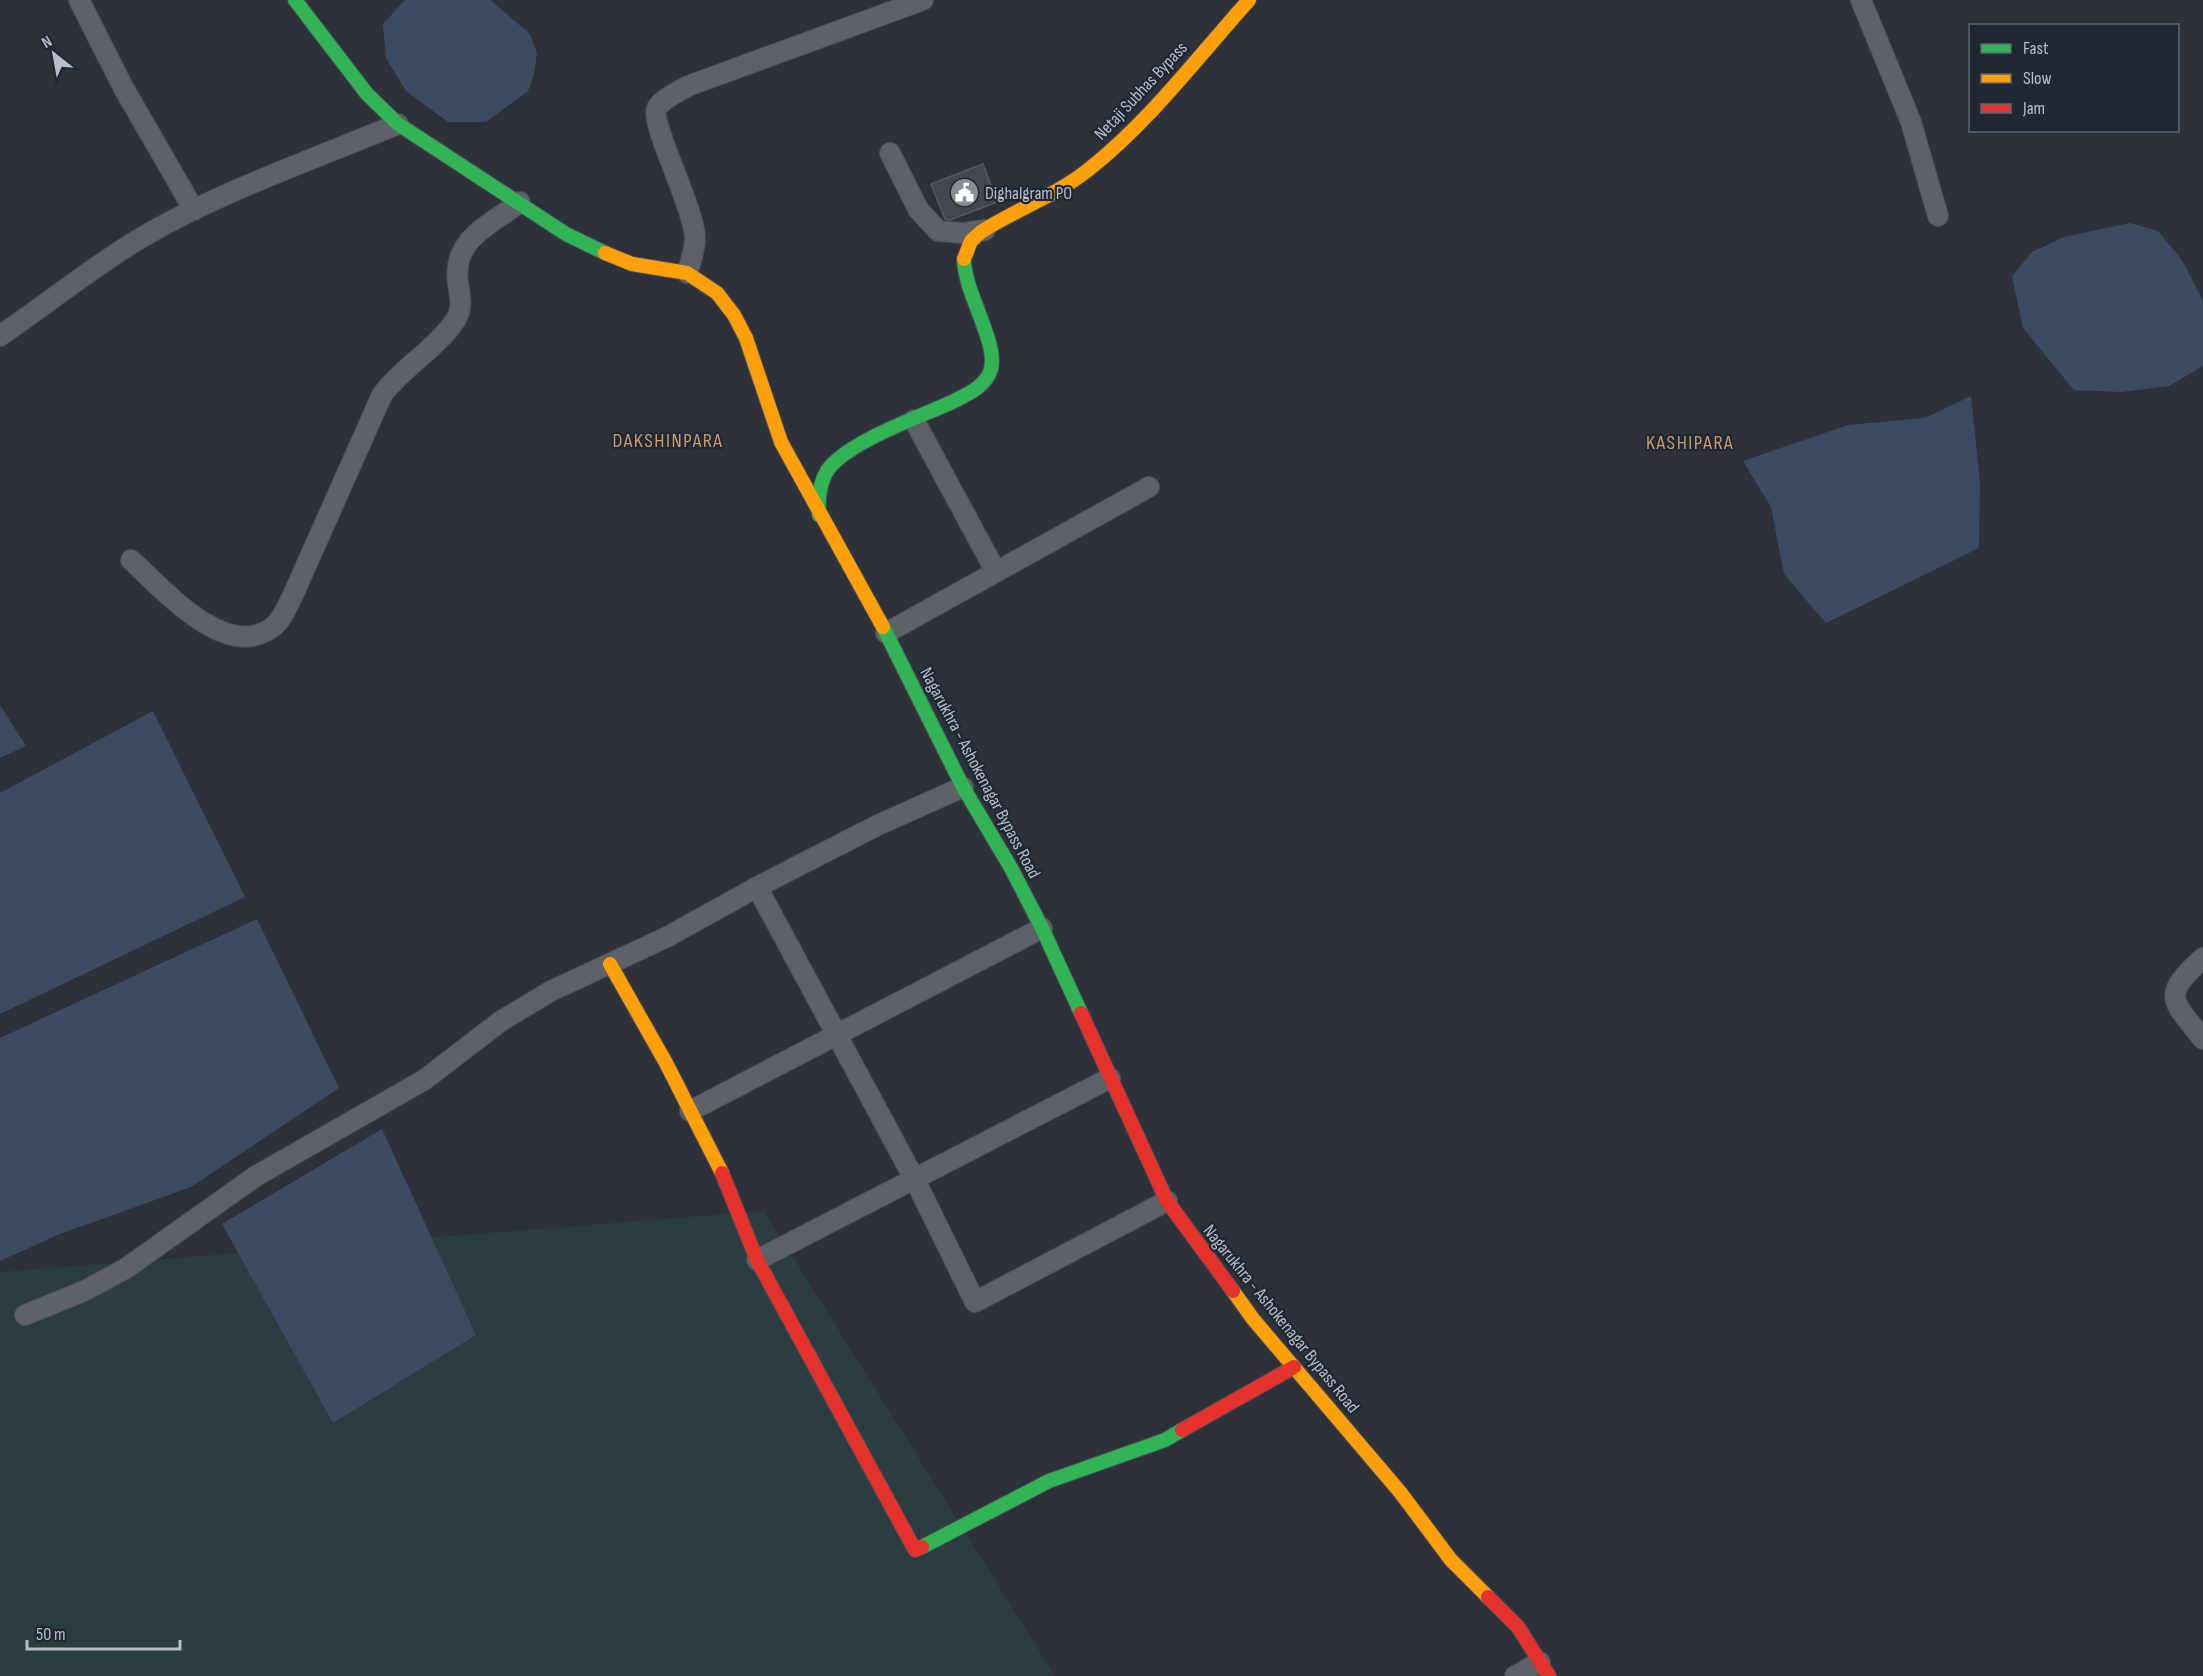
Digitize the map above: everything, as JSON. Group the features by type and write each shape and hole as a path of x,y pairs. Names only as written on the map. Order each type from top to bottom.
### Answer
{"main road":[{"name":"Nagarukhra - Ashokenagar Bypass Road","path":"295,0 367,94 398,124 566,234 599,251 632,264 687,273 717,293 734,315 746,338 781,442 886,633 963,787 1011,868 1042,928 1167,1201 1253,1319 1400,1492 1450,1560 1518,1627 1544,1669"},
{"name":"Netaji Subhas Bypass","path":"819,514 820,488 824,477 843,454 966,395 984,382 991,371 991,358 976,305 964,277 963,258 970,242 985,230 1055,193 1114,149 1249,0"},
{"path":"781,442 803,454"},
{"path":"824,456 843,454"},
{"path":"610,964 732,1194 757,1260 915,1551 1049,1481 1165,1440 1294,1368"}],"street":[{"path":"79,0 123,87 194,210"},
{"path":"1861,0 1911,122 1938,216"},
{"path":"687,273 694,251 692,217 683,187 655,120 657,108 670,96 687,86 915,1"},
{"path":"0,336 131,244 194,210 398,124"},
{"path":"890,153 918,209 938,231 964,233 985,230"},
{"path":"131,560 199,621 217,632 259,635 271,629 282,617 293,595 382,395 392,381 449,329 458,316 461,301 456,266 460,253 468,241 520,202"},
{"path":"914,420 996,572"},
{"path":"886,633 1149,487"},
{"path":"25,1316 84,1291 125,1269 256,1176 424,1080 501,1021 551,991 668,937 757,886 878,825 963,787"},
{"path":"757,886 915,1180 975,1302 1167,1201"},
{"path":"690,1111 1042,928"},
{"path":"2203,958 2182,977 2175,989 2174,998 2203,1039"},
{"path":"757,1260 1110,1078"},
{"path":"1515,1676 1544,1669"}],"shaded area":[{"path":"764,1211 1055,1676 0,1676 0,1272"}],"water":[{"path":"405,0 490,0 530,34 537,53 534,74 528,91 486,122 448,122 406,91 386,58 383,24"},
{"path":"2130,223 2158,231 2182,260 2203,301 2203,366 2169,386 2121,392 2074,390 2023,328 2012,276 2032,252 2064,237"},
{"path":"1971,396 1980,483 1979,548 1826,623 1784,574 1771,507 1743,461 1848,425 1925,418"},
{"path":"0,705 26,746 0,758"},
{"path":"153,711 245,897 0,1014 0,793"},
{"path":"257,919 339,1088 191,1187 60,1234 0,1261 0,1038"},
{"path":"382,1129 476,1335 333,1423 222,1224"}],"building":[{"name":"Dighalgram PO","path":"983,164 997,202 950,220 945,219 931,184"}],"traffic: fast":[{"path":"295,0 367,94 398,124 566,234 605,253"},
{"path":"819,515 822,481 836,461 866,441 950,403 985,381 991,369 990,345 969,286 964,259"},
{"path":"883,627 963,787 1011,868 1042,928 1081,1013"},
{"path":"922,1547 1049,1481 1165,1440 1182,1430"}],"traffic: slow":[{"path":"964,259 971,241 981,232 1062,188 1110,151 1172,89 1249,0"},
{"path":"605,253 632,264 687,273 717,293 734,315 746,338 781,442 883,627"},
{"path":"610,964 666,1063 722,1173"},
{"path":"1233,1291 1253,1319 1400,1492 1451,1560 1488,1597"}],"traffic: jam":[{"path":"1081,1013 1167,1201 1233,1291"},
{"path":"722,1173 757,1260 915,1550 922,1547"},
{"path":"1182,1430 1294,1367"},
{"path":"1488,1597 1518,1627 1549,1676"}],"place":[{"name":"Dighalgram PO","path":"964,193"}],"district":[{"name":"DAKSHINPARA","path":"668,441"},
{"name":"KASHIPARA","path":"1690,443"}]}
